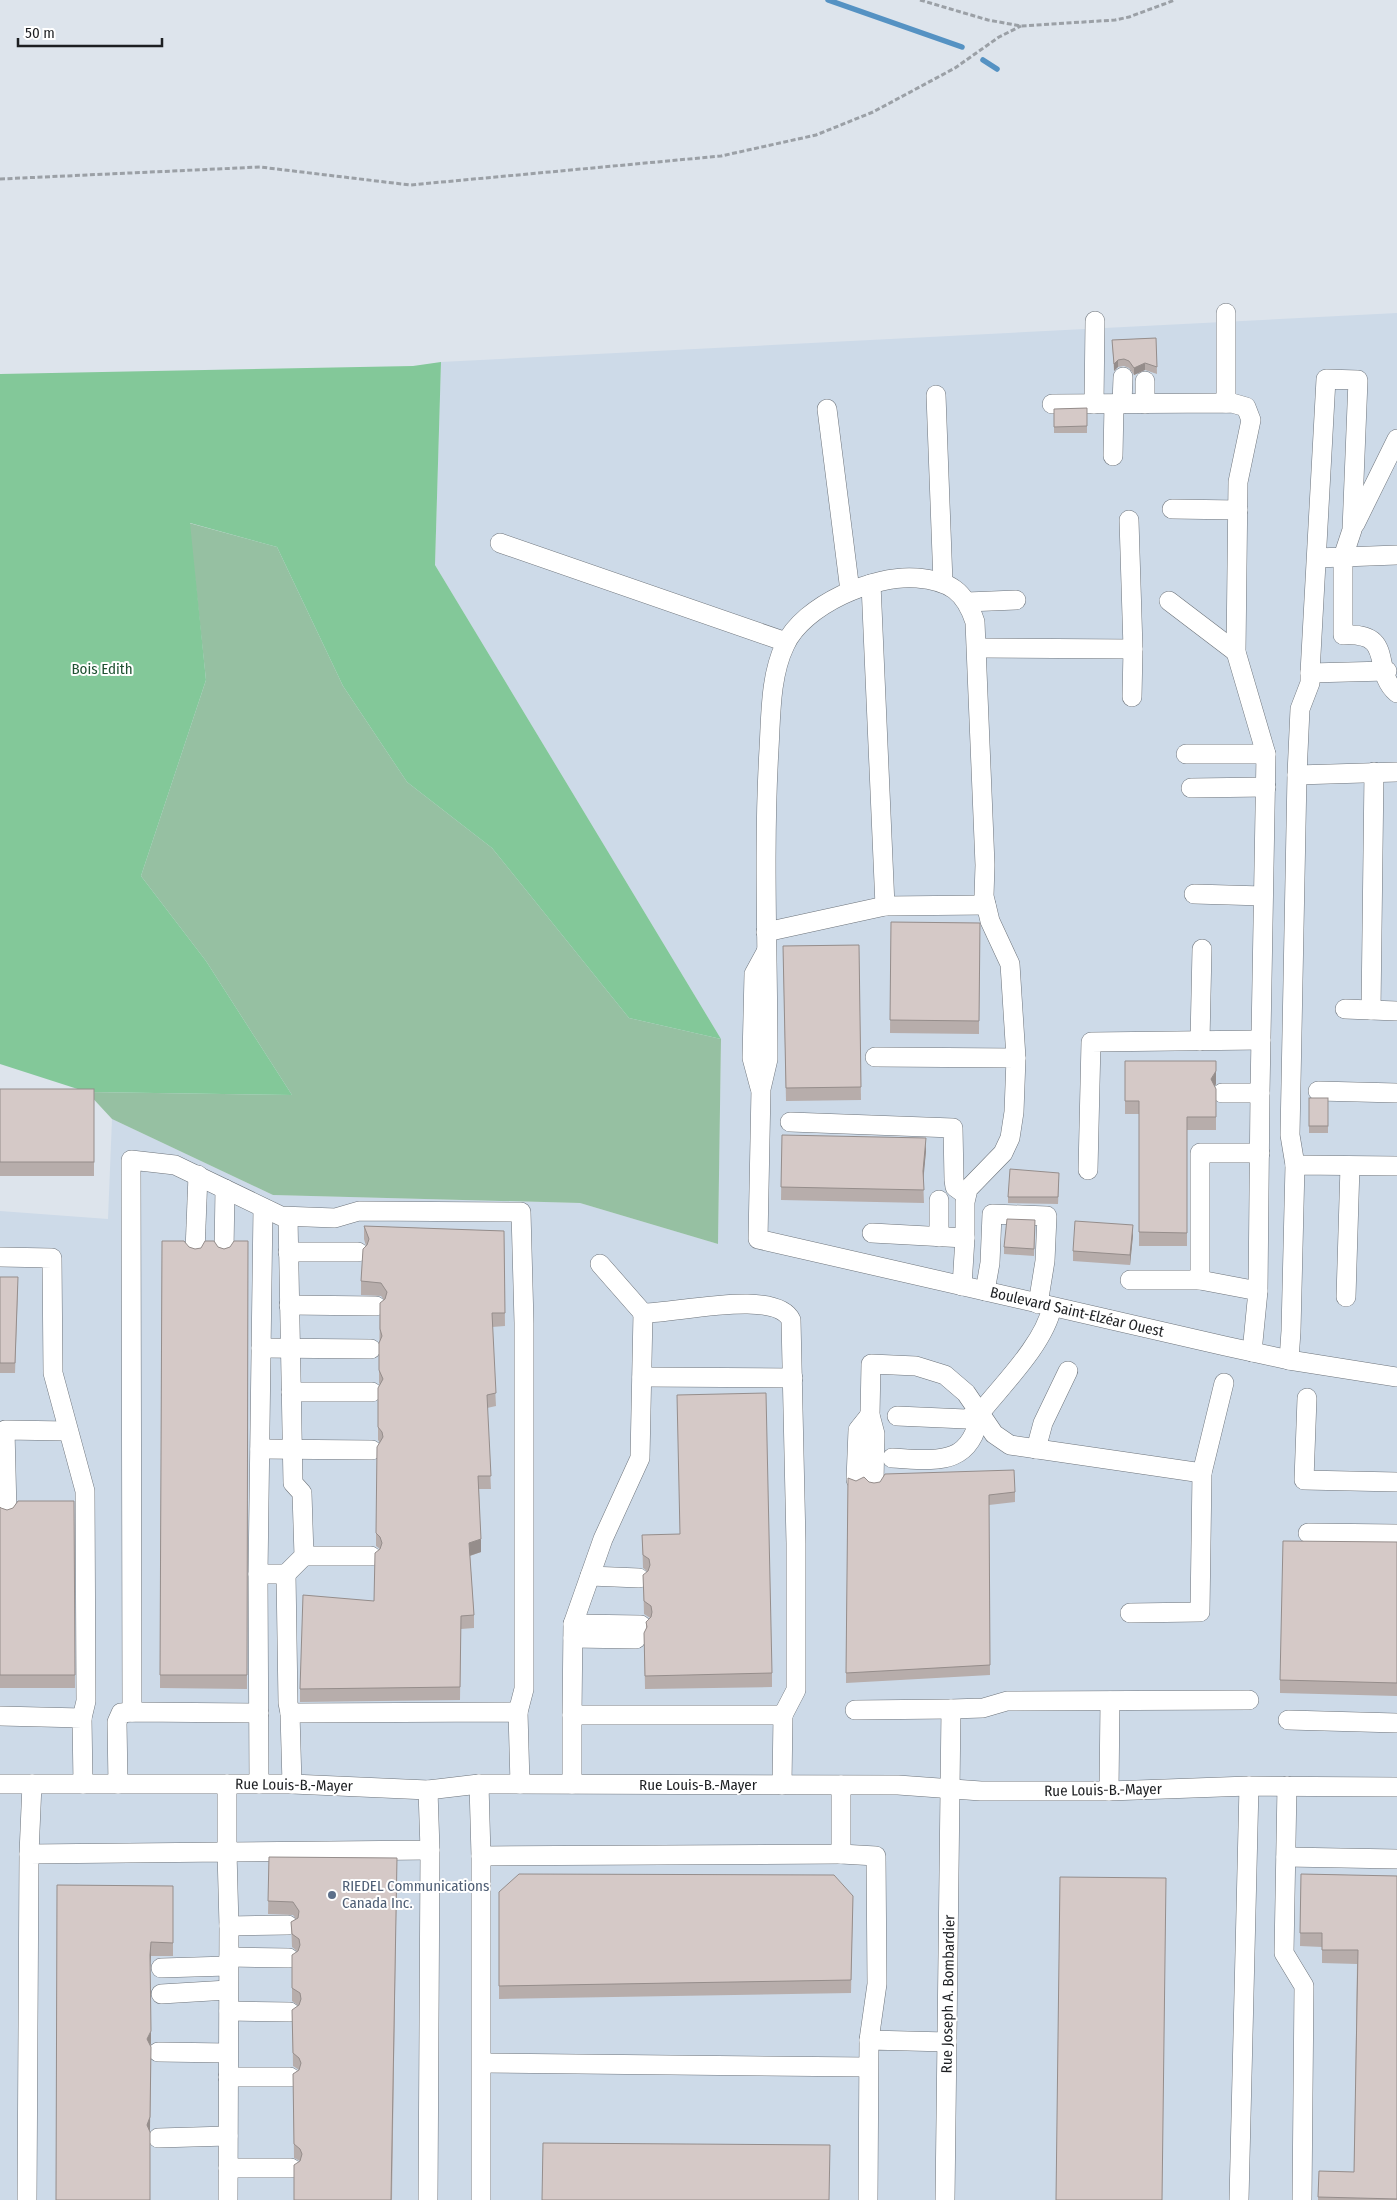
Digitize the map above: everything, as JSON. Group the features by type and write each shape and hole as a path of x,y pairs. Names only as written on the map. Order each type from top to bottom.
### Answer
{"street":[{"path":"1226,313 1226,403"},
{"path":"1094,404 1096,321"},
{"path":"1113,456 1118,404 1123,377"},
{"path":"1289,1360 1294,1165 1290,1135 1296,774 1300,708 1310,683 1326,379 1358,380 1352,530"},
{"path":"1144,381 1144,404"},
{"path":"936,395 943,583"},
{"path":"1052,404 1239,404 1246,407 1252,420 1238,482 1236,652 1266,754 1258,1291 1252,1352"},
{"path":"827,408 850,592"},
{"path":"1343,635 1343,557 1352,530 1397,439"},
{"path":"1172,509 1238,510"},
{"path":"1129,520 1133,648 1132,697"},
{"path":"500,543 786,642"},
{"path":"1317,558 1397,555"},
{"path":"962,1286 966,1195 972,1183 1003,1153 1010,1138 1014,1112 1016,1058 1010,964 990,921 984,896 975,622 967,602 960,593 943,583 912,577 871,584 850,592 818,608 805,618 786,642 776,670 766,795 766,932 885,906 986,905"},
{"path":"871,584 885,906"},
{"path":"967,602 1016,600"},
{"path":"1169,601 1236,652"},
{"path":"1312,636 1360,634 1375,639 1382,646 1392,687 1397,693"},
{"path":"977,648 1133,648"},
{"path":"1310,673 1387,671"},
{"path":"1186,754 1266,754"},
{"path":"1371,1010 1374,772"},
{"path":"1296,774 1397,772"},
{"path":"1191,788 1266,787"},
{"path":"1194,894 1264,896"},
{"name":"Boulevard Saint-Elzéar Ouest","path":"766,932 768,1059 760,1089 758,1239 1045,1306 1289,1360 1397,1377"},
{"path":"1200,1041 1202,949"},
{"path":"1345,1009 1397,1011"},
{"path":"1088,1170 1091,1042 1261,1040"},
{"path":"875,1057 1016,1058"},
{"path":"1318,1091 1397,1093"},
{"path":"1222,1093 1260,1093"},
{"path":"790,1122 953,1128 954,1180 959,1191 966,1195"},
{"path":"1200,1280 1200,1153 1260,1153"},
{"path":"132,1712 131,1160 165,1162 175,1165 273,1214 288,1217 334,1218 359,1211 521,1212 524,1323 524,1689 518,1712 520,1784"},
{"path":"1294,1165 1397,1166"},
{"path":"1346,1297 1350,1166"},
{"path":"195,1251 198,1175"},
{"path":"224,1251 225,1189"},
{"path":"939,1200 939,1237"},
{"path":"259,1784 258,1574 263,1208"},
{"path":"892,1458 941,1460 951,1458 960,1452 977,1430 980,1414 1035,1344 1048,1322 1045,1306 1047,1216 992,1214 990,1263 985,1291"},
{"path":"288,1217 293,1482 302,1493 304,1556"},
{"path":"872,1233 965,1238"},
{"path":"288,1252 358,1252"},
{"path":"0,1257 52,1258 53,1373 85,1491 86,1701 82,1718 83,1784"},
{"path":"572,1784 573,1631 603,1539 640,1458 643,1313 600,1264"},
{"path":"1130,1280 1200,1280 1258,1291"},
{"path":"643,1313 662,1313 718,1304 759,1305 785,1311 791,1320 796,1690 783,1715 782,1785"},
{"path":"289,1305 376,1306"},
{"path":"261,1348 371,1350"},
{"path":"865,1481 875,1434 870,1415 871,1364 916,1366 939,1372 966,1393 994,1434 1010,1445 1202,1473"},
{"path":"1036,1449 1043,1423 1068,1371"},
{"path":"642,1378 793,1378"},
{"path":"1130,1613 1200,1612 1202,1473 1224,1383"},
{"path":"291,1392 372,1392"},
{"path":"1307,1398 1304,1480 1397,1482"},
{"path":"897,1416 966,1419 980,1414"},
{"path":"7,1512 2,1428 68,1431"},
{"path":"260,1449 372,1450"},
{"path":"1308,1533 1397,1534"},
{"path":"258,1574 286,1574 304,1556 371,1556"},
{"path":"286,1574 288,1703 290,1713 292,1784"},
{"path":"590,1576 639,1578"},
{"path":"573,1631 639,1632"},
{"path":"855,1710 983,1708 1007,1701 1249,1700"},
{"path":"1109,1791 1110,1701"},
{"name":"Rue Joseph A. Bombardier","path":"945,2200 951,1709"},
{"path":"290,1713 518,1712"},
{"path":"118,1784 117,1722 121,1713 259,1713"},
{"path":"572,1715 783,1715"},
{"path":"0,1716 82,1718"},
{"path":"1288,1720 1397,1723"},
{"name":"Rue Louis-B.-Mayer","path":"0,1784 292,1784 428,1790 479,1784 841,1785 951,1788 981,1791 1109,1791 1249,1786 1397,1787"},
{"path":"27,2200 29,1854 32,1784"},
{"path":"227,1784 229,1926 228,2200"},
{"path":"479,1784 482,2063 481,2200"},
{"path":"841,1785 842,1854"},
{"path":"1239,2200 1249,1786"},
{"path":"1287,1786 1284,1952 1304,1986 1302,2200"},
{"path":"428,1790 430,1850 428,2200"},
{"path":"29,1854 430,1850"},
{"path":"480,1856 842,1854 876,1856 877,1984 869,2040 868,2200"},
{"path":"1286,1857 1397,1859"},
{"path":"229,1926 288,1926"},
{"path":"161,1968 289,1958"},
{"path":"161,1994 228,1990"},
{"path":"228,2011 290,2012"},
{"path":"869,2040 947,2042"},
{"path":"158,2052 228,2053"},
{"path":"482,2063 868,2067"},
{"path":"228,2077 290,2077"},
{"path":"158,2138 228,2136"},
{"path":"228,2168 291,2168"}],"path":[{"path":"920,0 988,20 1021,26 1115,20 1129,17 1175,0"},
{"path":"0,180 260,167 410,185 721,156 816,136 873,112 955,68 999,37 1021,26"}],"shaded area":[{"path":"1397,313 1397,2200 0,2200 0,1211 108,1219 112,1119 273,1195 580,1203 718,1244 721,1039 435,565 441,362"}],"green space":[{"name":"Bois Edith","path":"441,362 435,565 721,1039 629,1018 492,848 407,782 343,686 277,547 190,523 206,680 141,876 206,961 292,1095 87,1092 0,1064 0,374 413,366"},
{"path":"189,523 277,547 343,686 407,782 492,848 629,1018 721,1039 718,1244 580,1203 273,1195 112,1119 87,1092 292,1095 206,961 141,876 206,680"}],"building":[{"path":"1156,338 1157,367 1145,363 1134,368 1129,361 1124,359 1118,360 1114,364 1112,340"},
{"path":"1087,408 1087,426 1054,427 1054,409"},
{"path":"891,922 980,923 979,1021 890,1020"},
{"path":"859,945 861,1087 786,1088 783,946"},
{"path":"1125,1061 1216,1061 1216,1071 1211,1079 1216,1089 1216,1117 1187,1117 1187,1233 1139,1232 1139,1101 1125,1101"},
{"path":"0,1089 94,1089 94,1162 0,1162"},
{"path":"1309,1098 1328,1098 1328,1126 1309,1126"},
{"path":"782,1135 926,1138 923,1171 924,1190 781,1187"},
{"path":"1010,1169 1059,1173 1058,1197 1008,1197"},
{"path":"1007,1219 1035,1220 1034,1249 1004,1247"},
{"path":"1075,1221 1133,1225 1130,1255 1073,1251"},
{"path":"364,1226 504,1231 505,1313 492,1313 496,1393 487,1395 491,1476 478,1476 481,1539 469,1543 474,1615 461,1616 460,1687 300,1689 303,1595 374,1601 375,1553 380,1549 382,1543 376,1533 377,1447 383,1437 378,1427 378,1388 383,1379 379,1370 379,1343 382,1336 380,1329 380,1303 385,1299 387,1292 381,1283 361,1281 363,1249 369,1239"},
{"path":"162,1241 184,1241 189,1247 195,1249 201,1248 205,1241 214,1241 218,1247 224,1249 230,1247 234,1241 248,1241 247,1675 160,1675"},
{"path":"0,1277 18,1277 15,1363 0,1363"},
{"path":"766,1393 772,1673 645,1676 644,1633 647,1627 646,1622 651,1617 652,1612 651,1606 644,1601 643,1575 648,1571 650,1565 649,1559 643,1555 642,1535 680,1534 677,1395"},
{"path":"1014,1470 1015,1492 989,1495 990,1665 846,1673 848,1478 856,1481 864,1477 869,1482 874,1483 880,1482 885,1474"},
{"path":"18,1501 74,1501 75,1675 0,1675 0,1507 7,1510 13,1508"},
{"path":"1283,1541 1397,1542 1397,1683 1280,1680"},
{"path":"269,1857 397,1858 391,2200 294,2200 294,2165 300,2161 302,2154 300,2149 294,2144 293,2074 299,2070 301,2063 299,2058 293,2053 292,2010 299,2005 301,1999 300,1993 292,1988 292,1955 298,1951 300,1945 299,1939 292,1934 291,1922 298,1918 299,1911 293,1902 268,1901"},
{"path":"519,1874 834,1875 853,1896 851,1980 499,1986 499,1892"},
{"path":"1301,1874 1397,1876 1397,2199 1318,2197 1319,2171 1354,2172 1358,1950 1322,1950 1322,1933 1300,1933"},
{"path":"1060,1877 1166,1878 1162,2200 1056,2200"},
{"path":"57,1885 173,1886 173,1943 151,1942 150,1955 151,2031 147,2039 151,2047 150,2117 147,2125 150,2132 150,2200 56,2200"},
{"path":"543,2143 830,2145 829,2200 542,2200"}],"waterway":[{"path":"828,0 962,47"},
{"path":"983,60 997,69"}],"place":[{"name":"RIEDEL Communications Canada Inc.","path":"332,1895"}]}
